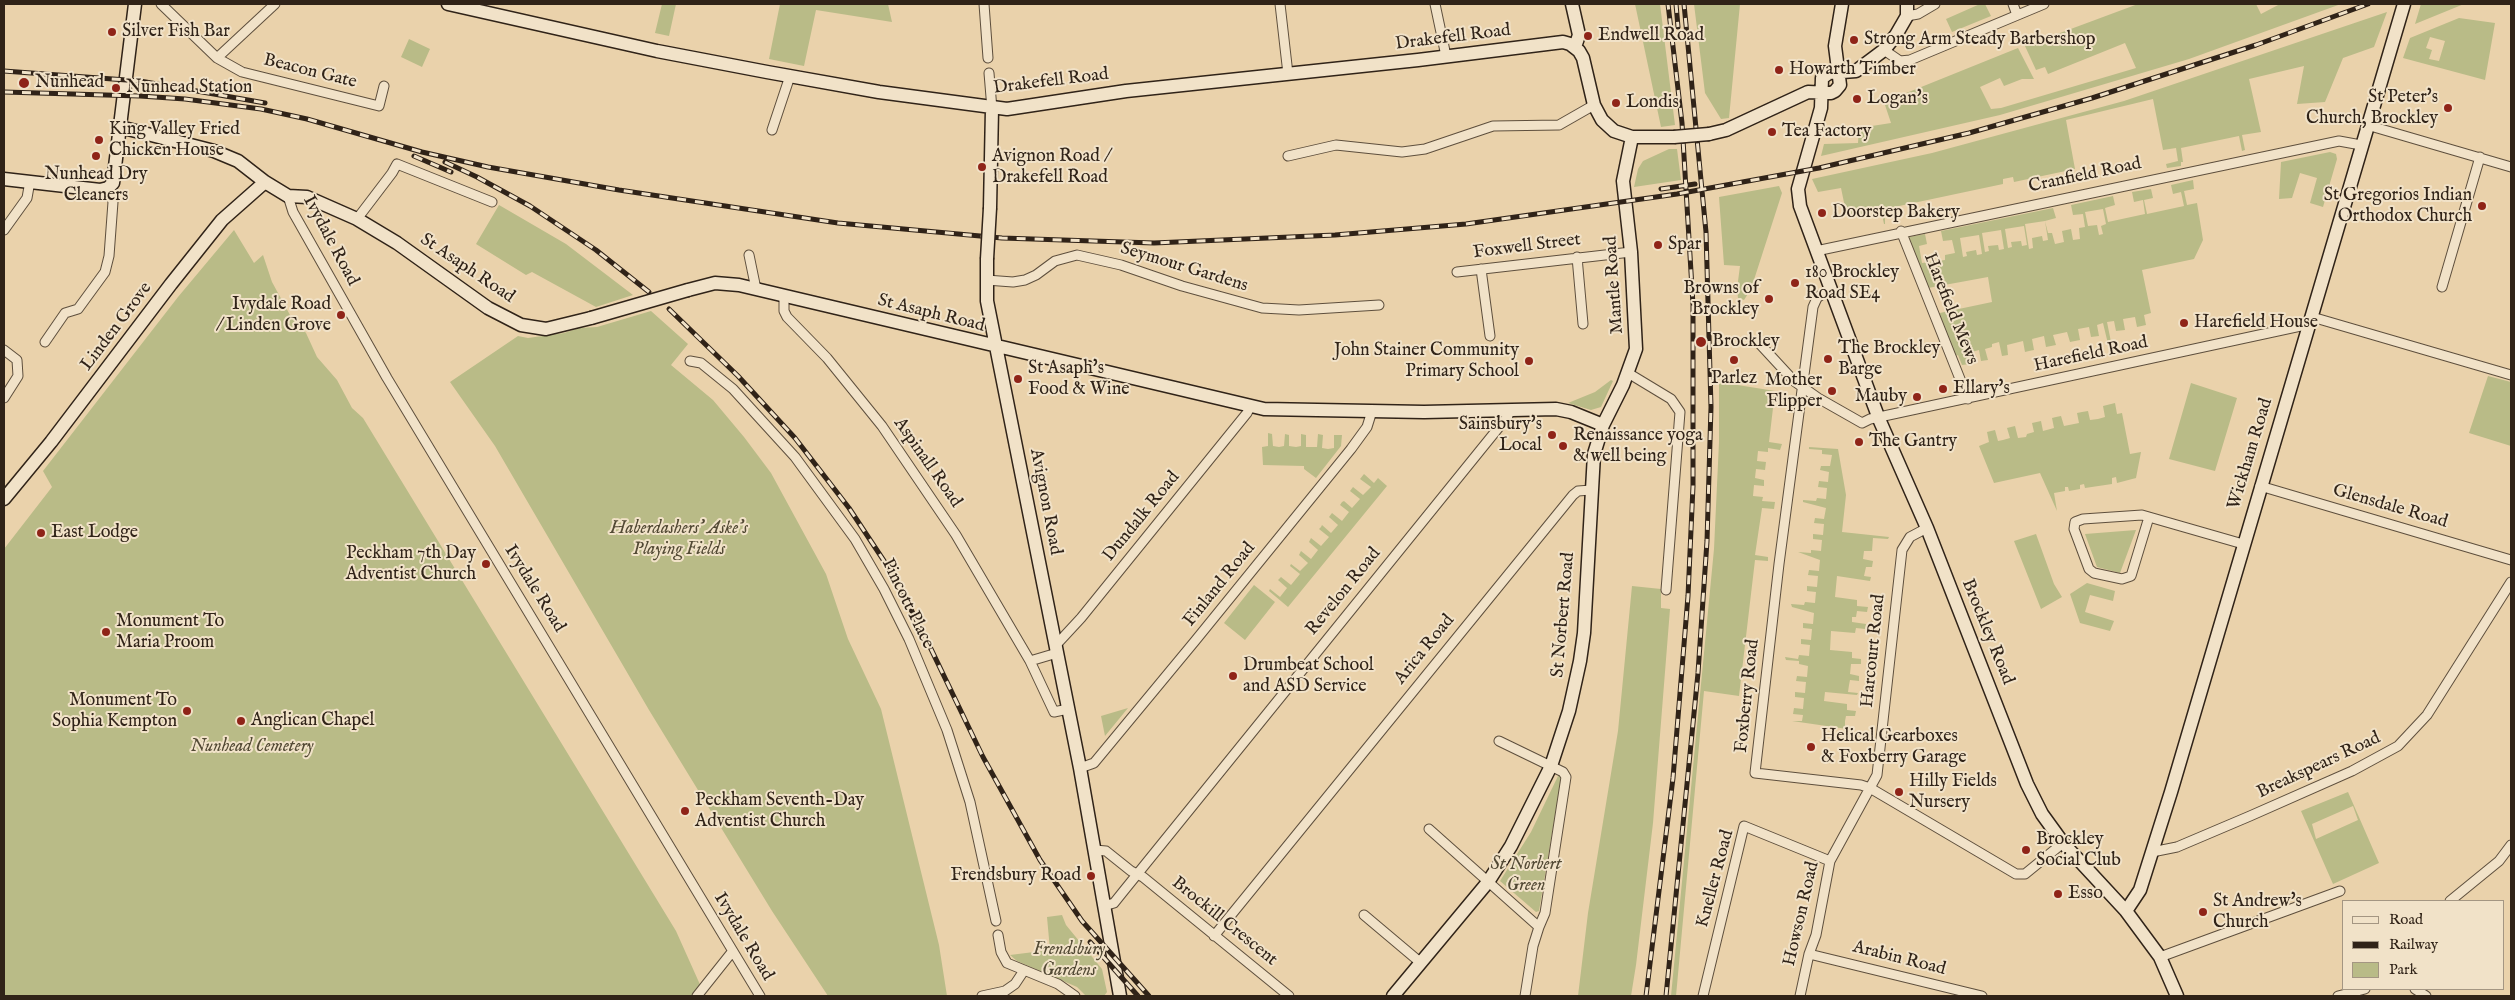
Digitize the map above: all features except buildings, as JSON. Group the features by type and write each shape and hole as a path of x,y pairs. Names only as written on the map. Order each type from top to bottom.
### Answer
{"street":[{"path":"4,179 100,190 108,188 113,183 135,4"},
{"path":"161,4 217,58 275,4"},
{"name":"Drakefell Road","path":"448,4 657,51 790,76 992,109 1006,109 1183,84 1288,74 1563,42 1574,47"},
{"path":"984,4 988,58"},
{"path":"1280,4 1288,74"},
{"path":"1435,4 1446,56"},
{"path":"1572,4 1579,35 1574,47 1583,58 1594,105 1602,120 1614,131 1632,136 1674,137 1709,134 1726,130 1808,92 1831,94 1840,85 1835,46 1842,4"},
{"path":"1838,71 1856,71 1884,50 1896,35 1907,10 1918,14 1935,4"},
{"path":"2013,4 2017,15"},
{"path":"1884,50 1900,61 1910,60 2044,4"},
{"name":"Wickham Road","path":"2126,911 2140,890 2152,852 2404,4"},
{"name":"Beacon Gate","path":"217,58 242,72 379,106 384,86"},
{"path":"989,74 992,109"},
{"path":"772,130 790,76"},
{"name":"Brockley Road","path":"1821,94 1821,108 1799,182 1798,196 1802,214 1829,289 1879,419 1927,528 2018,762 2042,814 2063,843 2126,911 2160,957 2177,996"},
{"path":"1288,156 1336,145 1402,152 1425,150 1493,126 1559,125 1594,105"},
{"name":"Avignon Road","path":"992,109 986,280 987,302 1057,649 1095,850"},
{"path":"2367,125 2511,167"},
{"path":"120,127 214,151 238,161 265,182 288,196"},
{"name":"Mantle Road","path":"1603,425 1628,373 1636,349 1631,252 1623,180 1632,136"},
{"name":"Cranfield Road","path":"1816,250 2339,141 2361,145"},
{"path":"2442,287 2480,158"},
{"path":"357,219 397,164 492,202"},
{"path":"4,230 27,198 30,181"},
{"name":"Linden Grove","path":"4,499 51,442 222,220 265,182"},
{"path":"45,342 65,313 78,309 105,272 113,256 113,202 108,188"},
{"name":"St Asaph Road","path":"288,196 307,197 357,219 397,243 488,308 521,326 546,329 723,282 1250,407 1372,411 1556,409 1571,412 1603,425"},
{"name":"Ivydale Road","path":"288,196 293,212 387,378 604,734 732,952 760,996"},
{"name":"Harefield Mews","path":"1901,231 1968,399"},
{"name":"Foxwell Street","path":"1457,272 1631,252"},
{"path":"749,255 756,289"},
{"name":"Seymour Gardens","path":"986,280 1013,282 1025,280 1056,261 1077,255 1121,265 1182,286 1262,308 1299,310 1379,305"},
{"path":"1577,257 1582,324"},
{"path":"1481,269 1490,336"},
{"name":"Foxberry Road","path":"1829,289 1817,298 1813,307 1755,773 1861,785 1870,788 2016,874 2025,874 2063,843"},
{"name":"Aspinall Road","path":"784,296 784,310 787,317 827,358 858,396 918,477 956,535 1030,661 1054,712 1068,709"},
{"name":"Harefield Road","path":"1758,342 1773,361 1802,386 1818,398 1862,423 1870,419 1879,419 2311,320 2511,375"},
{"path":"4,350 18,360 18,376 4,398"},
{"name":"Pincott Place","path":"690,361 701,363 733,389 795,456 855,539 884,589 909,639 947,730 970,802 996,921"},
{"path":"1628,373 1671,399 1680,412 1666,590"},
{"name":"Dundalk Road","path":"1057,649 1247,414 1250,407"},
{"name":"Revelon Road","path":"1104,906 1114,903 1508,416 1508,410"},
{"name":"Finland Road","path":"1080,768 1094,763 1207,627 1351,449 1367,427 1372,411"},
{"name":"St Norbert Road","path":"1393,996 1488,882 1527,819 1551,766 1569,711 1580,661 1594,454 1603,425"},
{"name":"Glensdale Road","path":"2260,486 2511,560"},
{"name":"Arica Road","path":"1214,936 1572,495 1578,491 1591,490"},
{"path":"2149,517 2131,576 2122,579 2094,572 2089,568 2074,529 2075,522 2083,519 2130,514 2149,517 2243,544"},
{"name":"Harcourt Road","path":"1870,788 1878,775 1902,550 1910,538 1927,528"},
{"name":"Breakspears Road","path":"2152,852 2178,848 2352,771 2398,746 2428,715 2511,582"},
{"path":"1030,661 1057,649"},
{"path":"1499,741 1562,772 1567,783 1545,913 1533,946 1524,996"},
{"name":"Howson Road","path":"1800,996 1809,954 1816,935 1830,861 1870,788"},
{"name":"Kneller Road","path":"1703,996 1744,826 1830,861"},
{"path":"1428,829 1539,926"},
{"path":"2451,900 2499,861 2511,845"},
{"path":"1120,996 1095,850 1106,851 1137,874"},
{"name":"Brockill Crescent","path":"1137,874 1289,996"},
{"path":"2160,957 2340,891"},
{"path":"1364,915 1420,963"},
{"path":"998,935 1003,958 1007,963 1023,972 1058,984 1075,996"},
{"path":"697,996 732,952"},
{"name":"Arabin Road","path":"1809,954 1982,996"},
{"path":"982,996 1005,991 1015,984 1023,972"},
{"path":"2338,996 2361,990"}],"green space":[{"path":"662,4 676,4 669,36 655,33"},
{"path":"780,4 888,4 892,22 816,10 804,66 769,59"},
{"path":"1635,4 1660,4 1675,125 1661,127"},
{"path":"1694,4 1740,4 1729,118 1721,119 1705,93"},
{"path":"1980,4 1985,4 1991,16 1952,32 1946,19"},
{"path":"2138,4 2256,4 2261,14 2280,4 2341,4 2189,59 2000,115 1821,156 1824,144 1858,143 1859,128 1891,123 1884,102 2018,48 2034,79 2022,79 2004,86 2000,78 1980,87 1991,109 2001,108 2136,68 2125,43 2048,74 2045,67 2036,70 2025,46"},
{"path":"2421,4 2464,4 2415,24"},
{"path":"2387,12 2374,47 2343,58 2325,102 2297,104 2304,66 2249,79 2261,132 2242,135 2245,150 2242,151 2239,136 2181,148 2183,162 2181,162 2181,166 2167,168 2166,164 2178,161 2176,148 2163,150 2153,99 2066,120 2075,169 2014,182 2013,177 2003,179 2003,184 1885,209 1885,224 1881,210 1847,217 1841,188 1818,192 1812,179 1932,153 2124,101"},
{"path":"2459,18 2495,23 2485,80 2403,58 2410,38","holes":["2430,37 2445,41 2439,61 2429,59 2432,50 2426,48"]},
{"path":"409,39 430,49 422,67 401,57"},
{"path":"1669,149 1677,149 1681,180 1634,187 1638,169 1643,161"},
{"path":"2330,152 2336,154 2337,159 2323,207 2310,203 2317,178 2300,173 2292,198 2279,199 2281,162"},
{"path":"2193,180 2194,189 2184,191 2187,205 2197,203 2203,240 2194,259 2142,270 2151,313 2144,315 2146,325 2137,327 2135,317 2123,319 2125,330 2116,331 2114,321 2107,322 2112,347 2109,348 2103,323 2097,325 2099,336 2091,337 2089,327 2078,329 2080,340 2070,342 2067,332 2053,335 2056,345 2046,347 2044,336 2032,339 2034,350 2025,352 2023,341 2007,345 2008,355 2002,356 1999,342 1985,349 1988,360 1981,361 1979,350 1968,353 1970,364 1962,365 1958,355 1953,357 1935,314 1992,302 1988,277 1928,288 1909,237 1925,234 1927,244 1919,246 1922,263 1945,260 1945,255 1955,253 1952,240 1943,241 1941,231 2053,208 2056,218 2045,221 2048,233 2052,233 2055,244 2064,242 2062,231 2071,229 2073,240 2080,239 2079,228 2085,227 2083,214 2073,215 2071,205 2113,196 2115,205 2105,208 2108,222 2145,214 2143,200 2134,202 2132,192 2151,189 2153,198 2144,200 2147,214 2184,206 2181,192 2173,194 2171,185","holes":["2103,209 2106,224 2101,226 2103,234 2099,235 2097,225 2088,226 2085,212","2045,221 2048,240 2043,241 2042,236 2032,238 2033,248 2029,249 2025,224","2024,226 2027,245 2022,246 2021,241 2011,242 2012,247 2008,248 2005,229","2001,230 2004,249 1999,250 1998,245 1988,246 1989,251 1985,252 1982,233","1979,235 1982,254 1977,255 1976,250 1966,252 1967,256 1963,257 1960,238"]},
{"path":"1779,186 1782,193 1751,289 1744,300 1738,298 1737,289 1740,266 1724,265 1719,197"},
{"path":"499,205 566,244 633,295 596,307 532,272 526,275 476,244"},
{"name":"Nunhead Cemetery","path":"234,230 254,263 263,255 272,282 290,315 306,333 317,357 337,380 352,408 363,418 676,931 702,989 696,996 4,996 4,549 52,487 43,471 178,297"},
{"name":"Haberdashers' Aske's Playing Fields","path":"651,311 688,344 671,365 713,400 771,473 826,574 848,639 881,709 939,945 947,996 828,996 772,911 649,710 495,446 450,382 518,336 528,338 564,333 579,328 597,327"},
{"path":"2488,376 2511,382 2511,446 2469,433"},
{"path":"1611,380 1613,381 1601,407 1591,410 1568,403 1595,392"},
{"path":"1719,382 1775,391 1769,442 1782,444 1780,450 1768,448 1768,452 1758,451 1757,461 1766,462 1765,470 1756,469 1755,478 1764,480 1764,486 1754,485 1753,496 1763,497 1762,501 1775,502 1774,509 1762,508 1755,555 1768,557 1768,561 1755,560 1739,696 1704,691 1676,996 1671,996 1714,549 1719,442"},
{"path":"2191,383 2237,398 2215,471 2169,459"},
{"path":"2115,403 2117,414 2122,413 2130,454 2141,452 2136,478 2117,483 2116,477 2112,478 2112,484 2085,488 2084,484 2080,485 2080,489 2069,491 2068,487 2065,487 2065,491 2054,493 2057,511 2040,473 1994,483 1979,446 1989,442 1987,432 1995,430 1998,441 2003,440 2010,438 2007,428 2015,426 2018,438 2026,437 2027,434 2034,432 2032,423 2041,421 2043,431 2054,428 2052,418 2056,417 2061,416 2064,426 2079,423 2077,413 2088,411 2090,420 2098,419 2105,417 2103,406"},
{"path":"1268,433 1272,434 1273,446 1284,446 1285,434 1289,435 1289,446 1301,446 1301,434 1306,435 1306,447 1317,447 1318,434 1323,435 1322,448 1334,448 1334,435 1342,435 1341,446 1316,478 1304,469 1304,466 1263,465 1262,447 1268,446"},
{"path":"1809,447 1838,449 1846,495 1842,532 1889,537 1888,539 1873,538 1872,551 1864,551 1863,559 1873,561 1872,567 1866,567 1864,576 1871,577 1870,581 1837,576 1835,597 1857,600 1857,606 1868,607 1867,612 1857,611 1856,617 1852,617 1852,622 1866,624 1865,629 1856,628 1855,633 1831,631 1830,650 1852,652 1852,658 1861,659 1861,664 1851,664 1850,674 1859,676 1859,681 1850,680 1848,692 1858,693 1857,695 1825,692 1824,701 1847,704 1847,710 1856,711 1855,716 1846,716 1845,721 1845,727 1854,728 1854,730 1792,721 1802,721 1803,715 1793,714 1794,708 1803,709 1804,698 1795,697 1795,692 1805,693 1806,682 1796,681 1797,676 1807,677 1808,666 1799,664 1799,661 1786,660 1785,657 1798,659 1799,655 1809,656 1810,645 1801,644 1801,639 1811,640 1812,629 1803,628 1803,623 1813,624 1814,613 1792,607 1791,604 1804,605 1805,602 1815,603 1816,592 1807,591 1807,586 1817,587 1818,576 1808,575 1809,570 1819,571 1820,560 1798,552 1811,553 1811,550 1821,551 1822,540 1813,539 1813,534 1823,535 1824,524 1814,523 1815,518 1824,519 1826,508 1803,502 1803,500 1816,501 1817,498 1826,499 1827,488 1818,487 1819,481 1828,482 1829,472 1820,470 1821,466 1830,466 1832,455 1822,454 1822,450 1809,449"},
{"path":"1364,474 1374,483 1378,478 1387,486 1288,607 1269,591 1270,589 1280,597 1287,588 1278,580 1281,577 1291,585 1300,574 1290,566 1291,564 1300,571 1308,563 1299,555 1301,551 1311,559 1318,550 1309,542 1311,538 1321,546 1329,537 1319,529 1322,525 1331,533 1338,525 1329,517 1332,513 1342,521 1349,512 1340,505 1342,502 1344,501 1352,508 1360,499 1350,491 1353,487 1363,495 1371,487 1360,479"},
{"path":"2136,530 2120,573 2097,567 2085,534"},
{"path":"2036,534 2054,584 2062,597 2041,609 2014,541"},
{"path":"2087,583 2115,591 2113,601 2090,595 2085,612 2114,621 2110,631 2080,623 2070,594"},
{"path":"1254,585 1275,602 1245,640 1224,623"},
{"path":"1632,586 1661,589 1661,608 1670,609 1653,823 1636,965 1631,996 1578,996 1588,913 1618,731"},
{"path":"1128,708 1105,736 1101,716"},
{"name":"St Norbert Green","path":"1559,774 1564,784 1560,785 1539,911 1536,912 1500,881 1531,832"},
{"path":"2348,792 2379,863 2333,884 2301,811","holes":["2353,806 2358,820 2316,839 2312,824"]},
{"name":"Frendsbury Gardens","path":"1062,915 1066,925 1102,969 1107,992 1104,996 1085,995 1077,987 1017,961 1010,955 1050,950 1047,917"}],"railway":[{"path":"1646,996 1673,778 1688,596 1693,486 1693,305 1682,123 1668,4"},
{"path":"1676,4 1678,27"},
{"path":"1666,996 1698,673 1707,541 1711,407 1706,232 1684,4"},
{"path":"4,92 140,96 185,99 261,109 307,119 422,152 488,167 619,190 838,223 1002,238 1154,243 1335,235 1466,224 1677,194 1819,168 1969,133 2092,98 2256,45 2368,4"},
{"path":"4,71 140,81 265,103"},
{"path":"414,156 451,172"},
{"path":"445,162 530,206 596,250 649,292"},
{"path":"1661,189 1695,184"},
{"path":"669,309 738,376 795,438 849,508 894,576 983,757 1040,860 1082,921 1149,996"},
{"path":"1090,942 1138,996"}],"place":[{"name":"Silver Fish Bar","path":"112,32"},
{"name":"Endwell Road","path":"1588,36"},
{"name":"Strong Arm Steady Barbershop","path":"1854,40"},
{"name":"Howarth Timber","path":"1779,70"},
{"name":"Nunhead","path":"24,83"},
{"name":"Nunhead Station","path":"116,88"},
{"name":"Logan's","path":"1857,99"},
{"name":"Londis","path":"1616,103"},
{"name":"St Peter's Church, Brockley","path":"2448,108"},
{"name":"Tea Factory","path":"1772,132"},
{"name":"King Valley Fried Chicken House","path":"99,140"},
{"name":"Nunhead Dry Cleaners","path":"96,156"},
{"name":"Avignon Road / Drakefell Road","path":"982,167"},
{"name":"St Gregorios Indian Orthodox Church","path":"2482,206"},
{"name":"Doorstep Bakery","path":"1822,213"},
{"name":"Spar","path":"1658,245"},
{"name":"180 Brockley Road SE4","path":"1795,283"},
{"name":"Browns of Brockley","path":"1769,299"},
{"name":"Ivydale Road / Linden Grove","path":"341,315"},
{"name":"Harefield House","path":"2184,323"},
{"name":"Brockley","path":"1701,342"},
{"name":"The Brockley Barge","path":"1828,359"},
{"name":"Parlez","path":"1734,360"},
{"name":"John Stainer Community Primary School","path":"1529,361"},
{"name":"St Asaph's Food & Wine","path":"1018,379"},
{"name":"Ellary's","path":"1943,389"},
{"name":"Mother Flipper","path":"1832,391"},
{"name":"Mauby","path":"1917,397"},
{"name":"Sainsbury's Local","path":"1552,435"},
{"name":"The Gantry","path":"1859,442"},
{"name":"Renaissance yoga & well being","path":"1563,446"},
{"name":"East Lodge","path":"41,533"},
{"name":"Peckham 7th Day Adventist Church","path":"486,564"},
{"name":"Monument To Maria Proom","path":"106,632"},
{"name":"Drumbeat School and ASD Service","path":"1233,676"},
{"name":"Monument To Sophia Kempton","path":"187,711"},
{"name":"Anglican Chapel","path":"241,721"},
{"name":"Helical Gearboxes & Foxberry Garage","path":"1811,747"},
{"name":"Hilly Fields Nursery","path":"1899,792"},
{"name":"Peckham Seventh-Day Adventist Church","path":"685,811"},
{"name":"Brockley Social Club","path":"2026,850"},
{"name":"Frendsbury Road","path":"1091,876"},
{"name":"Esso","path":"2058,894"},
{"name":"St Andrew's Church","path":"2203,912"}]}
